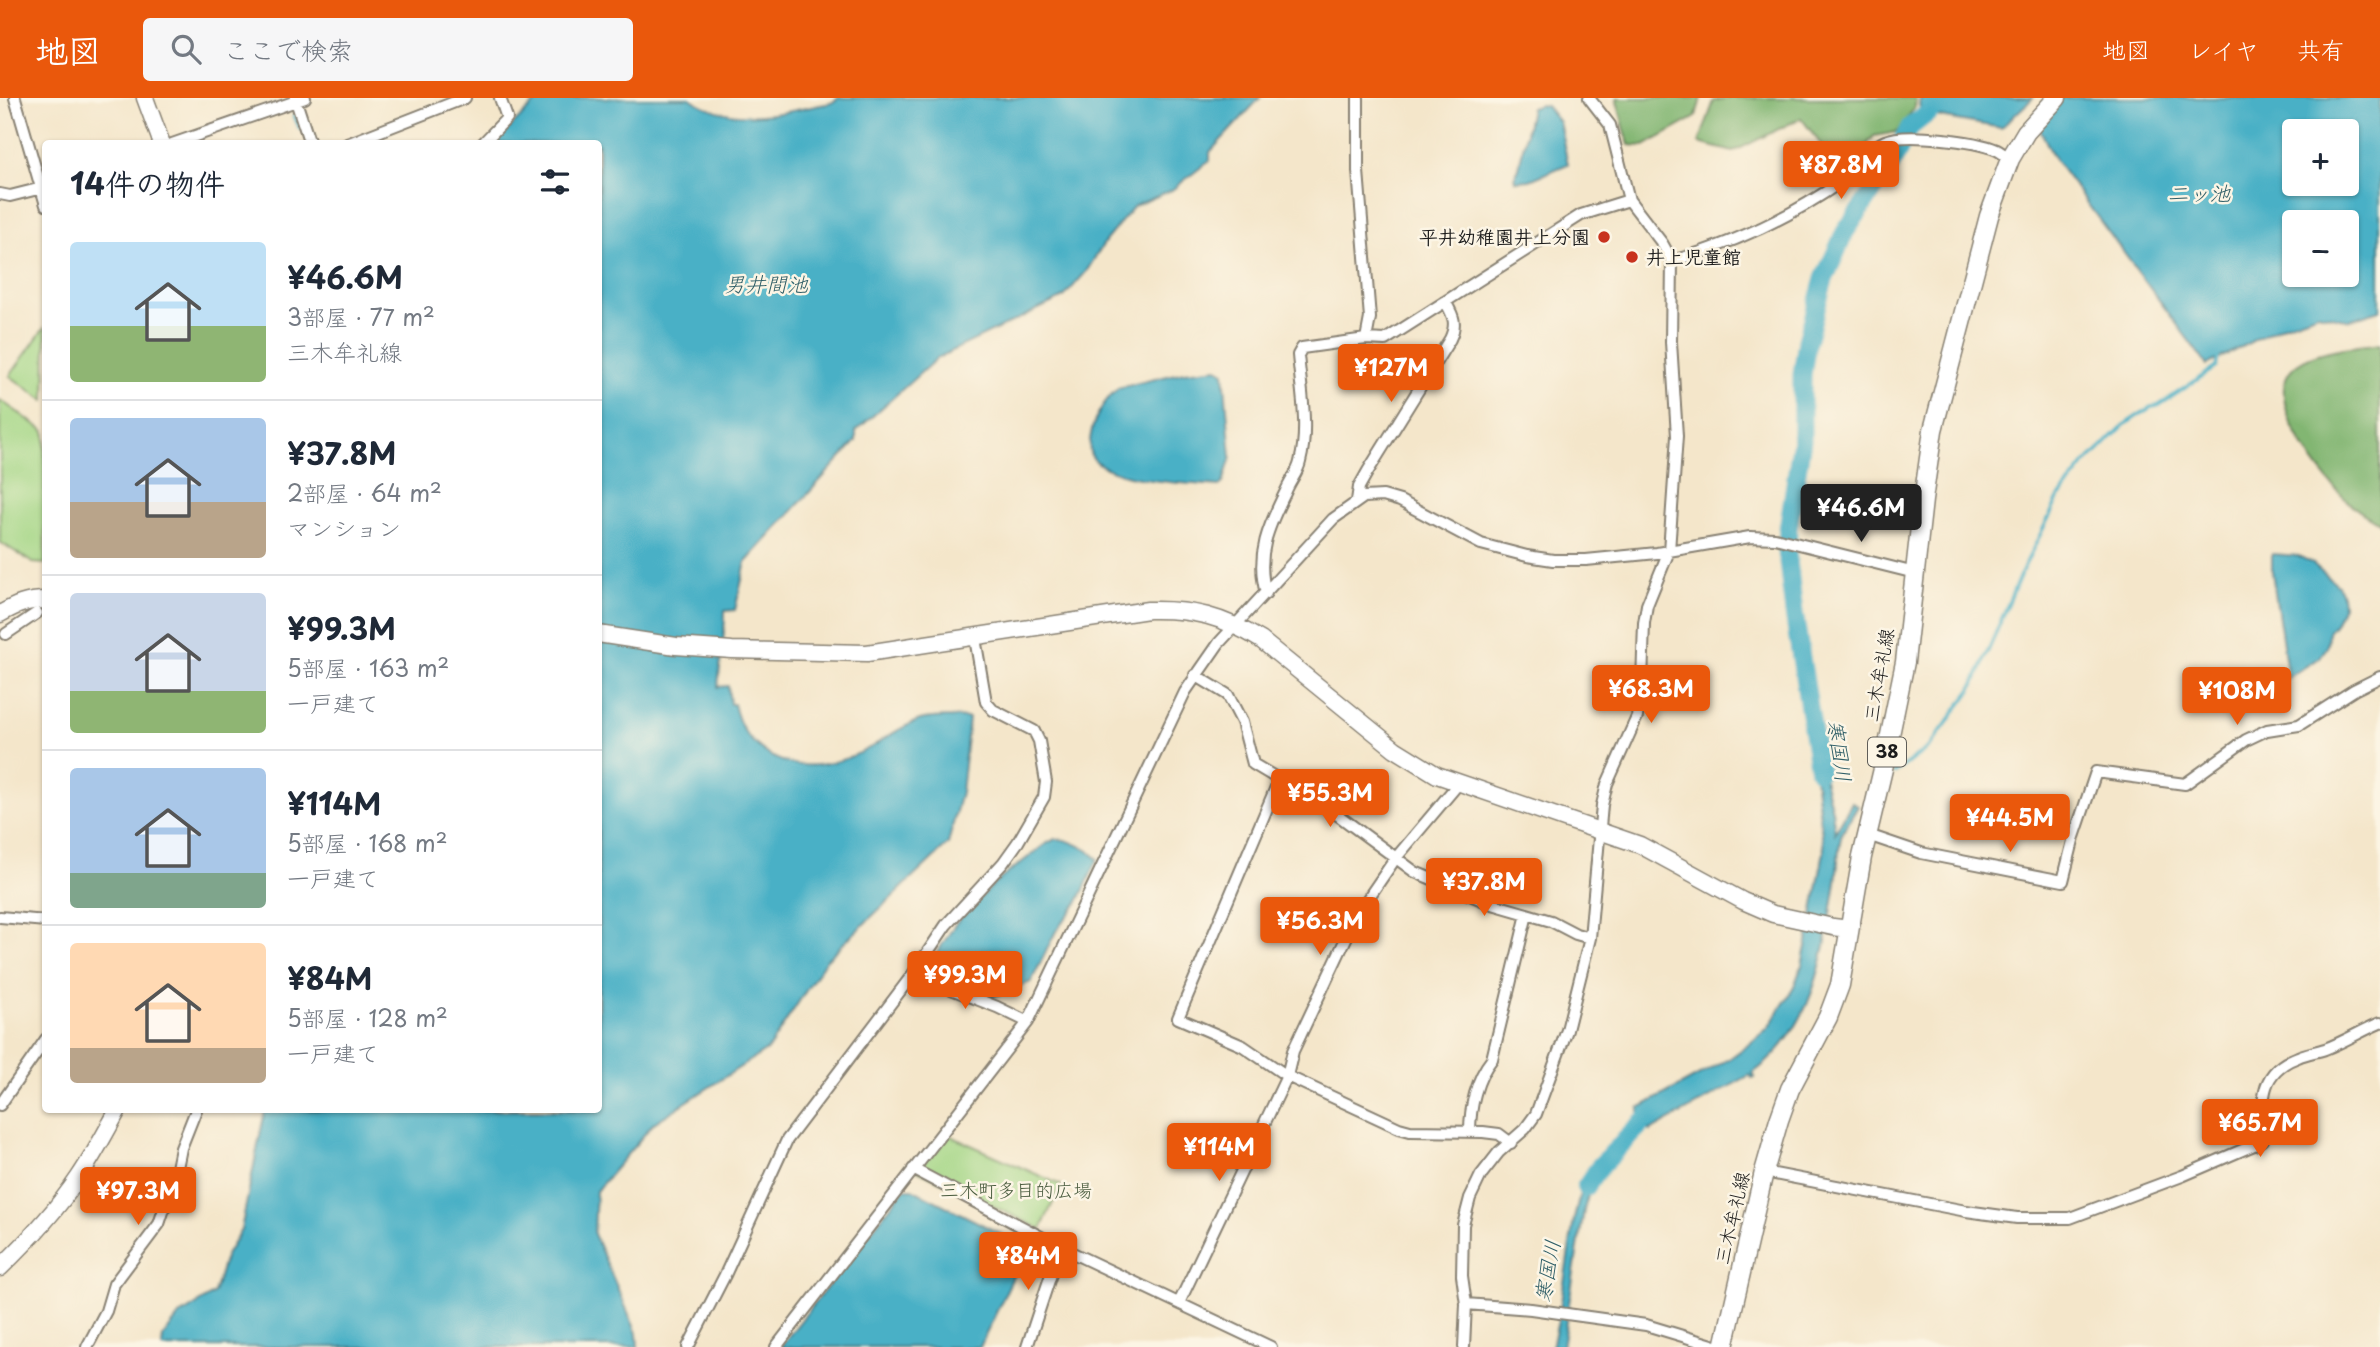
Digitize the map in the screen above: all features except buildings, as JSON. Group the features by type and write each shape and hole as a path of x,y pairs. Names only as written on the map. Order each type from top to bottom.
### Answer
{"main road":[{"name":"三木牟礼線","path":"1724,1347 1764,1172 1790,1089 1828,1017 1840,985 1842,928 1868,835 1905,662 1933,429 1989,216 2013,153 2026,132 2057,98"}],"street":[{"path":"15,98 42,185"},
{"path":"145,98 161,140"},
{"path":"357,140 465,98"},
{"path":"486,140 508,118 500,98"},
{"path":"1358,98 1358,171 1370,318 1366,339"},
{"path":"1464,1347 1466,1304 1462,1276 1463,1225 1470,1198 1482,1175 1499,1152 1525,1129 1536,1114 1567,1030 1590,938 1602,805 1607,784 1637,717 1647,605 1669,551 1678,436 1671,342 1672,261 1662,243 1629,200 1610,125 1589,98"},
{"path":"183,140 299,99 309,140"},
{"path":"1672,261 1702,253 1783,217 1848,177 1874,147 1894,138 1933,138 2013,153"},
{"path":"0,194 10,196 42,188"},
{"path":"1266,593 1261,575 1262,550 1267,533 1299,466 1303,450 1298,355 1302,348 1366,339 1385,340 1581,215 1629,200"},
{"path":"1357,501 1359,487 1368,471 1450,339 1455,327 1454,316 1446,303"},
{"path":"776,1347 1028,1022 1195,675 1219,643 1333,519 1357,501 1364,497 1383,496 1481,544 1553,560 1586,561 1669,551 1749,537 1775,538 1915,573"},
{"path":"0,614 17,604 40,608"},
{"path":"6,634 40,608"},
{"path":"602,635 677,646 732,650 867,653 1148,610 1180,610 1205,614 1237,625 1261,640 1395,749 1437,775 1640,845 1743,901 1773,914 1842,928"},
{"path":"688,1347 725,1275 787,1140 913,974 946,925 1003,863 1044,797 1046,782 1039,741 1034,732 993,710 986,702 975,638"},
{"path":"1195,675 1228,695 1242,722 1252,764 1335,813 1395,859 1427,877 1489,903 1551,921 1590,938"},
{"path":"1868,835 1921,853 2063,881 2095,772 2185,784 2246,740 2267,730 2299,725 2380,677"},
{"path":"1279,780 1178,1018 1243,1046 1287,1076 1399,1128 1410,1131 1499,1134 1511,1143"},
{"path":"1179,1303 1287,1076 1293,1051 1358,913 1395,859 1459,783"},
{"path":"1470,1132 1470,1112 1484,1069 1492,1059 1527,915"},
{"path":"0,917 42,921"},
{"path":"913,974 1028,1022"},
{"path":"1764,1172 1966,1211 2017,1218 2070,1218 2182,1176 2262,1140 2265,1092 2268,1080 2277,1067 2356,1036 2380,1023"},
{"path":"0,1105 42,1045"},
{"path":"0,1268 37,1232 67,1194 116,1113"},
{"path":"87,1347 106,1311 114,1284 159,1224 176,1173 181,1148 195,1113"},
{"path":"913,1170 1060,1247 1271,1347"},
{"path":"1027,1347 1060,1247"},
{"path":"1466,1304 1550,1311 1665,1329 1719,1347"}],"green space":[{"path":"1616,98 1701,98 1696,117 1644,146 1629,145"},
{"path":"1731,98 1916,98 1915,107 1897,132 1874,136 1856,158 1814,186 1810,169 1825,150 1801,118 1733,152 1699,143 1714,101"},
{"path":"42,331 42,399 10,376"},
{"path":"2380,343 2380,524 2353,506 2327,479 2299,439 2284,397 2286,378 2297,364 2305,359 2337,349"},
{"path":"0,400 42,429 42,564 33,563 0,542"},
{"name":"三木町多目的広場","path":"944,1133 1061,1185 1041,1229 915,1169"}],"water":[{"name":"男井間池","path":"540,98 690,98 724,113 759,115 831,103 839,98 1260,98 1210,152 1210,160 1172,190 1134,206 1106,240 1086,272 1064,297 937,358 856,431 856,441 746,562 735,610 725,611 718,687 728,686 730,704 734,704 741,725 753,742 777,759 819,765 860,753 901,728 920,720 938,717 969,718 961,792 948,844 826,960 768,1049 654,1123 596,1191 594,1234 637,1333 638,1347 162,1347 163,1337 179,1316 214,1293 225,1257 241,1230 264,1113 602,1113 602,140 497,140"},
{"path":"1920,98 2033,98 2001,128 1940,117 1919,106"},
{"name":"二ッ池","path":"2061,98 2380,98 2380,310 2349,320 2318,313 2281,326 2207,365 2055,160 2038,125"},
{"path":"1546,106 1559,122 1568,164 1530,180 1516,181 1514,178 1519,168 1531,108"},
{"path":"1217,368 1224,372 1231,457 1223,483 1219,486 1131,476 1100,464 1091,455 1092,428 1097,415 1118,388 1184,372"},
{"path":"2272,554 2299,556 2312,563 2338,585 2342,595 2343,606 2328,632 2327,647 2320,657 2288,678 2272,572"},
{"path":"1815,745 1832,810 1835,833 1852,802 1858,806 1841,838 1827,935 1814,987 1804,1012 1774,1055 1753,1073 1755,1077 1750,1075 1650,1131 1649,1123 1639,1108 1729,1059 1748,1045 1768,1028 1793,989 1802,965 1824,851 1812,751"},
{"path":"1055,839 1078,845 1098,859 1078,902 1056,931 1031,982 991,998 931,974 928,967 956,923 995,883"},
{"path":"1600,1166 1601,1171 1590,1188 1584,1210 1562,1347 1552,1347 1574,1219 1582,1187 1591,1170"},
{"path":"904,1189 912,1189 1027,1247 980,1347 780,1347"}],"waterway":[{"name":"寒国川","path":"1819,771 1787,552 1802,440 1802,375 1807,341 1824,279 1845,232 1892,163 1910,127 1947,98"},
{"path":"294,115 300,129"},
{"path":"1894,773 1929,747 1972,689 2021,573 2059,497 2086,463 2124,425 2216,367 2218,358"},
{"name":"寒国川","path":"1586,1187 1600,1166 1647,1118 1669,1107"}],"place":[{"name":"平井幼稚園井上分園","path":"1604,237"},
{"name":"井上児童館","path":"1632,257"}]}
